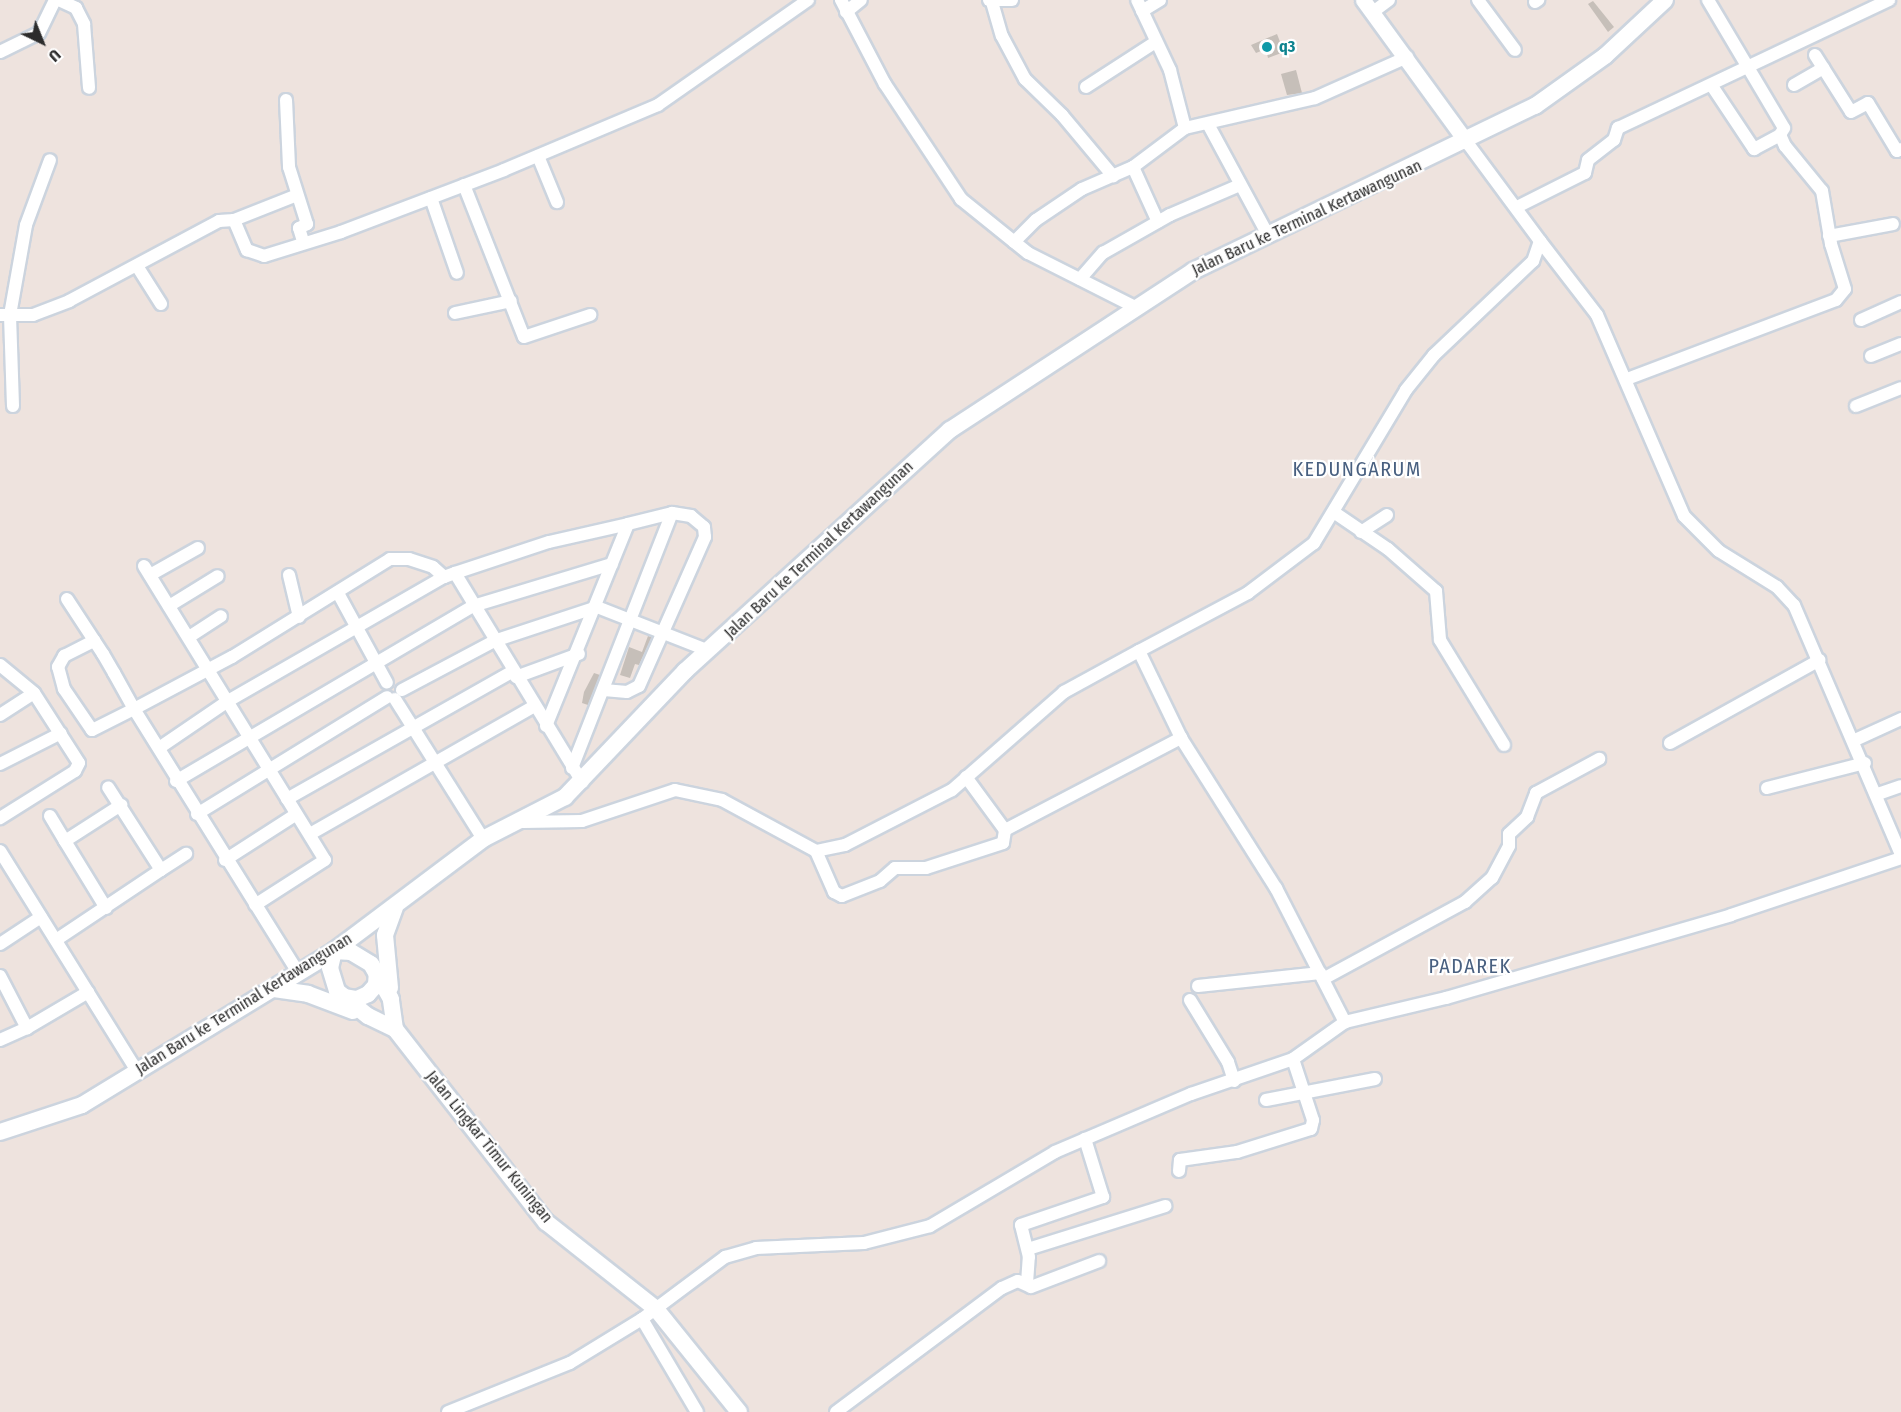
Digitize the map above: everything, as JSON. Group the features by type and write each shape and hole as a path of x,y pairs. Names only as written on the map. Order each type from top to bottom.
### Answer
{"main road":[{"name":"Jalan Baru ke Terminal Kertawangunan","path":"0,1132 82,1105 334,951 483,839 523,822 577,775 950,430 1133,306 1267,233 1343,202 1535,106 1605,56 1665,0"},
{"path":"395,1029 385,935 399,903"},
{"path":"334,951 362,957 377,972 391,999"},
{"name":"Jalan Lingkar Timur Kuningan","path":"334,951 332,980 344,997 368,1016 395,1029 546,1222 656,1309 739,1412"},
{"path":"344,997 357,999 368,994 376,985 377,972"},
{"path":"274,989 308,994 368,1016"}],"street":[{"path":"0,52 39,33 57,0 76,8 84,24 89,88"},
{"path":"234,220 251,254 264,256 303,241 341,232 431,198 538,156 657,105 808,0"},
{"path":"841,0 862,46 946,180 978,216 1014,242 1133,306"},
{"path":"846,12 861,0"},
{"path":"1012,0 991,1 996,22 1025,79 1062,115 1113,176"},
{"path":"1160,0 1140,5 1154,43 1170,70 1185,128"},
{"path":"448,1412 570,1362 642,1319 725,1257 756,1248 864,1243 930,1226 1055,1152 1293,1059 1345,1022 1446,998 1720,919 1901,856 1865,763 1794,605 1777,587 1719,551 1684,516 1627,379 1597,315 1540,242 1518,207 1466,141 1368,6 1389,0"},
{"path":"1478,0 1515,51"},
{"path":"1708,0 1784,128 1780,135 1754,149 1712,86"},
{"path":"1518,207 1585,174 1588,160 1614,140 1618,128 1712,86 1748,65 1889,0"},
{"path":"1086,87 1154,43"},
{"path":"1815,55 1851,112 1868,103 1897,151 1901,149"},
{"path":"1014,242 1045,214 1133,167 1185,128 1315,98 1407,57"},
{"path":"1794,85 1823,68"},
{"path":"286,100 288,154 297,195 307,224 299,228 303,241"},
{"path":"1208,124 1267,233"},
{"path":"1627,379 1836,300 1845,289 1829,236 1822,191 1800,169 1780,135"},
{"path":"538,156 557,202"},
{"path":"13,406 9,315 26,225 50,160"},
{"path":"1133,167 1158,222"},
{"path":"464,185 526,339 590,315"},
{"path":"1080,279 1102,253 1158,222 1240,185"},
{"path":"9,315 33,315 137,266 209,225 234,220 297,195"},
{"path":"431,198 457,273"},
{"path":"1829,236 1893,224"},
{"path":"816,851 845,845 952,790 1064,692 1248,593 1314,543 1335,513 1406,390 1434,356 1533,261 1540,242"},
{"path":"137,266 161,304"},
{"path":"455,313 511,301"},
{"path":"1861,320 1901,302"},
{"path":"1871,356 1901,344"},
{"path":"1856,406 1901,388"},
{"path":"577,775 604,690 672,513"},
{"path":"159,748 228,701 449,575 549,542 672,513 698,521 705,537 664,634 636,689 604,690"},
{"path":"1335,513 1388,549 1436,591 1440,640 1504,745"},
{"path":"1361,532 1387,515"},
{"path":"546,726 579,654 628,524"},
{"path":"198,548 147,571 251,735 295,814 325,860 255,905"},
{"path":"94,641 64,656 58,667 75,709 92,730 209,669 398,557 433,567 449,575 473,606 577,775"},
{"path":"176,781 375,660 473,606 612,564"},
{"path":"289,574 299,617"},
{"path":"169,606 218,576"},
{"path":"338,593 387,683 483,839"},
{"path":"67,599 159,748 176,781 299,974"},
{"path":"197,814 395,695 494,641 597,607 709,651"},
{"path":"189,637 221,616"},
{"path":"1139,651 1181,738 1276,888 1345,1022"},
{"path":"287,799 415,726 515,674 579,654"},
{"path":"1670,743 1820,660"},
{"path":"0,665 34,693 61,733 79,767 0,818"},
{"path":"0,715 34,693"},
{"path":"310,834 534,706"},
{"path":"1855,740 1901,719"},
{"path":"0,764 61,733"},
{"path":"1005,830 1181,738"},
{"path":"1198,986 1322,976 1465,902 1491,878 1509,846 1509,834 1527,817 1536,793 1599,759"},
{"path":"1767,789 1865,763"},
{"path":"523,822 582,821 665,793 697,792 722,800 816,851 834,892 842,896 880,881 895,868 926,868 1003,843 1005,830 966,777"},
{"path":"1878,795 1901,786"},
{"path":"108,787 161,870"},
{"path":"65,841 121,806"},
{"path":"225,860 295,814"},
{"path":"50,816 106,908"},
{"path":"0,851 137,1071"},
{"path":"56,940 186,854"},
{"path":"0,944 41,917"},
{"path":"0,976 27,1028"},
{"path":"0,1040 27,1028 88,992"},
{"path":"1190,1000 1228,1062 1234,1081"},
{"path":"1179,1171 1179,1160 1237,1152 1311,1129 1304,1090 1293,1059"},
{"path":"1266,1100 1304,1090 1375,1079"},
{"path":"1027,1283 1028,1249 1021,1225 1103,1197 1085,1139"},
{"path":"1028,1249 1165,1206"},
{"path":"837,1412 1002,1288 1018,1281 1027,1283 1031,1287 1099,1261"},
{"path":"642,1319 697,1412"}],"building":[{"path":"1593,1 1614,27 1608,32 1588,4"},
{"name":"q3","path":"1277,34 1284,52 1268,58 1266,49 1256,53 1251,45"},
{"path":"1296,70 1302,93 1287,95 1281,74"},
{"path":"648,636 652,637 639,665 635,664 630,678 620,675 629,647 642,652"},
{"path":"594,673 600,675 588,705 582,703 584,692"}],"place":[{"name":"q3","path":"1267,47"}],"district":[{"name":"KEDUNGARUM","path":"1357,469"},
{"name":"PADAREK","path":"1470,966"}]}
